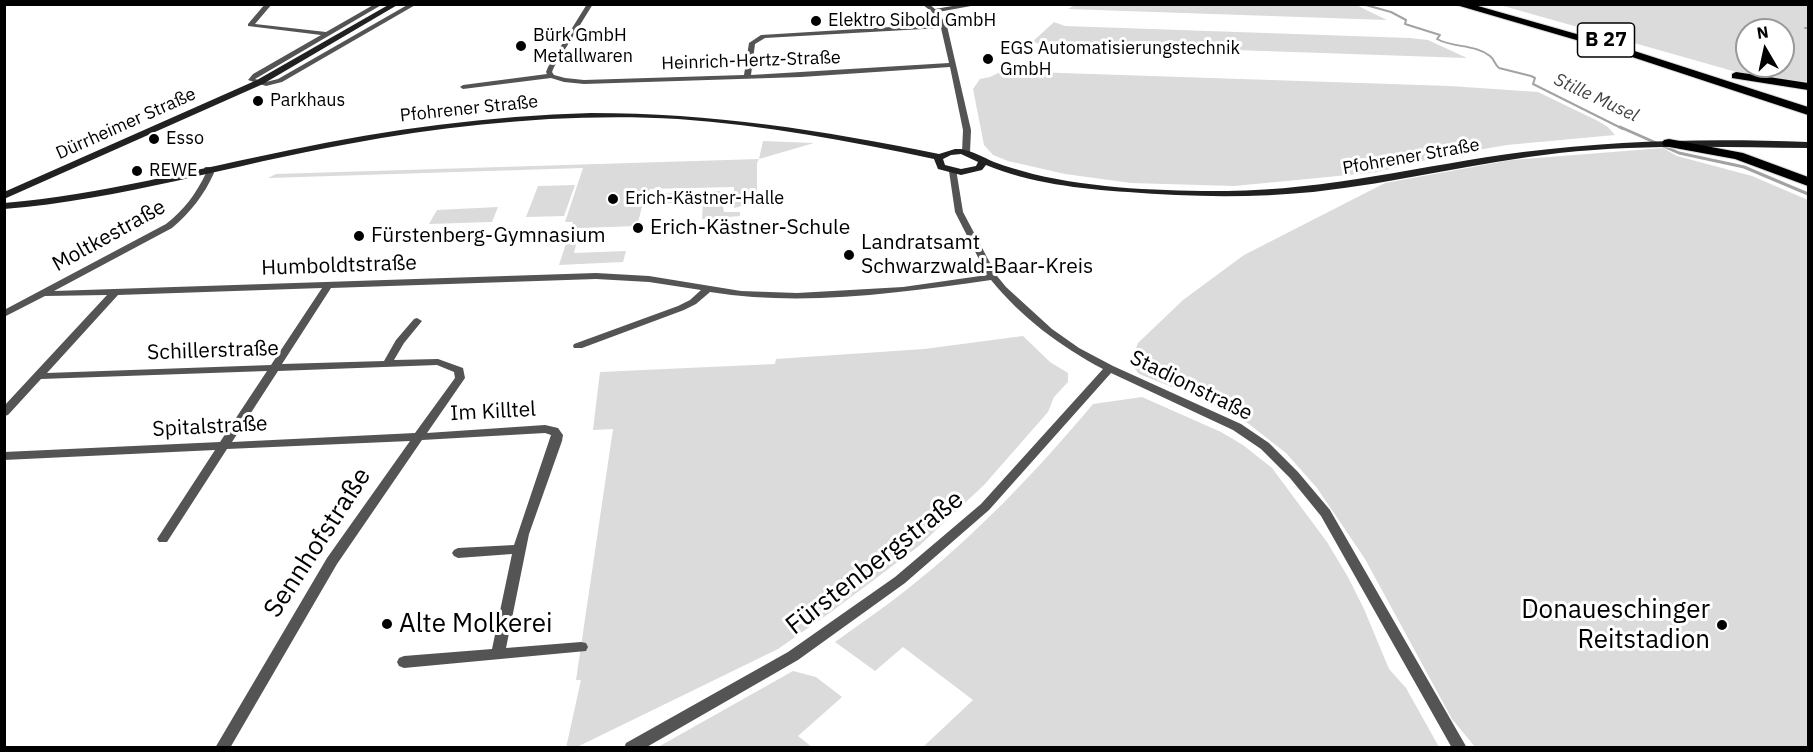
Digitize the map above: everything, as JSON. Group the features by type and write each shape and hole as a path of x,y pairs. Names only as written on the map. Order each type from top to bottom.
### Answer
{"highway":[{"name":"B 27","path":"1458,4 1618,49 1809,111"},
{"name":"B 27","path":"1479,4 1809,104"},
{"path":"1709,72 1809,87"},
{"path":"1752,160 1735,145 1742,142 1768,161 1803,179"},
{"path":"1670,143 1724,152 1803,179"}],"main road":[{"name":"Dürrheimer Straße","path":"4,196 260,82 396,4"},
{"name":"Pfohrener Straße","path":"4,206 76,197 335,143 431,128 516,119 601,115 680,117 818,133 940,157"},
{"name":"Pfohrener Straße","path":"953,171 1020,172 1089,185 1147,191 1266,192 1371,181 1531,154 1638,144 1742,142 1809,145"},
{"path":"953,171 938,164 940,157 949,153 966,152"},
{"name":"Pfohrener Straße","path":"966,152 1020,172"},
{"path":"975,170 982,165 982,159"}],"street":[{"path":"269,4 250,25 329,34"},
{"path":"260,82 251,80 251,78 380,4"},
{"name":"Dürrheimer Straße","path":"260,82 280,81 414,4"},
{"path":"551,76 549,72 551,67 590,4"},
{"path":"925,4 934,11 944,26 967,130 966,152"},
{"path":"934,11 979,4"},
{"path":"747,77 752,43 763,36 944,26"},
{"name":"Heinrich-Hertz-Straße","path":"463,87 551,76 584,82 747,77 952,65"},
{"name":"Moltkestraße","path":"4,314 169,226 188,211 198,199 210,173 208,169"},
{"name":"Stadionstraße","path":"953,171 959,213 993,277 1048,331 1075,350 1109,368 1237,427 1265,446 1294,474 1326,513 1460,747"},
{"name":"Humboldtstraße","path":"45,292 48,294 596,276 649,279 707,290 762,295 840,295 926,287 993,277"},
{"path":"163,539 329,284"},
{"path":"578,346 681,308 693,302 707,290"},
{"path":"4,413 115,292"},
{"path":"387,364 400,342 417,321"},
{"name":"Schillerstraße","path":"40,376 438,362 459,370"},
{"name":"Fürstenbergstraße","path":"631,747 793,656 900,580 986,507 1109,368"},
{"name":"Sennhofstraße","path":"222,747 332,561 460,378 459,370"},
{"name":"Im Killtel","path":"417,437 544,429 554,431 557,435 523,534 498,654"},
{"name":"Spitalstraße","path":"4,456 417,437"},
{"path":"458,553 520,549"},
{"path":"404,662 581,647"}],"shaded area":[{"path":"1354,4 1387,20 1068,9 1075,5"},
{"path":"1500,5 1808,5 1808,82 1773,78 1795,78 1795,18 1735,18 1735,72"},
{"path":"1054,22 1065,26 1410,38 1428,40 1467,58 1031,43"},
{"path":"1002,71 1450,86 1538,92 1598,121 1615,135 1507,145 1443,156 1377,172 1318,178 1234,186 1131,183 1065,174 1008,161 993,155 984,145 973,89 980,79"},
{"path":"763,141 814,143 759,159"},
{"path":"1663,148 1677,156 1752,176 1808,200 1808,747 1475,747 1452,719 1365,559 1317,488 1286,453 1245,421 1195,396 1139,374 1130,362 1138,343 1183,300 1244,255 1385,183 1511,160"},
{"path":"759,159 757,163 757,202 734,208 734,187 650,189 647,194 678,193 678,197 701,196 702,191 720,191 724,212 740,212 740,216 702,219 703,203 643,203 637,226 580,228 574,253 626,251 623,262 559,265 573,222 565,222 583,168 268,178 276,174"},
{"path":"575,185 564,216 526,217 538,186"},
{"path":"498,207 492,222 429,224 437,210"},
{"path":"1023,336 1050,362 1068,373 1068,382 1054,397 1048,412 984,485 919,546 778,649 577,747 566,748 581,680 576,680 613,429 593,430 600,372 775,364 776,359 924,349"},
{"path":"1142,397 1221,432 1243,445 1272,468 1327,542 1348,577 1389,669 1406,688 1439,747 923,747 973,700 903,647 875,671 835,642 905,591 980,526 1027,479 1093,404"},
{"path":"793,671 816,677 842,697 798,736 812,747 658,747"}],"waterway":[{"name":"Stille Musel","path":"1362,4 1391,12 1406,20 1405,24 1440,35 1437,39 1443,42 1484,52 1499,68 1531,76 1535,78 1533,84 1623,129"},
{"name":"Stille Musel","path":"1620,127 1679,153 1744,167 1808,194"}],"place":[{"name":"Elektro Sibold GmbH","path":"816,21"},
{"name":"Bürk GmbH Metallwaren","path":"521,46"},
{"name":"EGS Automatisierungstechnik GmbH","path":"988,59"},
{"name":"Parkhaus","path":"258,101"},
{"name":"Esso","path":"154,139"},
{"name":"REWE","path":"137,171"},
{"name":"Erich-Kästner-Halle","path":"613,199"},
{"name":"Erich-Kästner-Schule","path":"638,228"},
{"name":"Fürstenberg-Gymnasium","path":"359,236"},
{"name":"Landratsamt Schwarzwald-Baar-Kreis","path":"849,255"},
{"name":"Alte Molkerei","path":"387,624"},
{"name":"Donaueschinger Reitstadion","path":"1722,625"}]}
